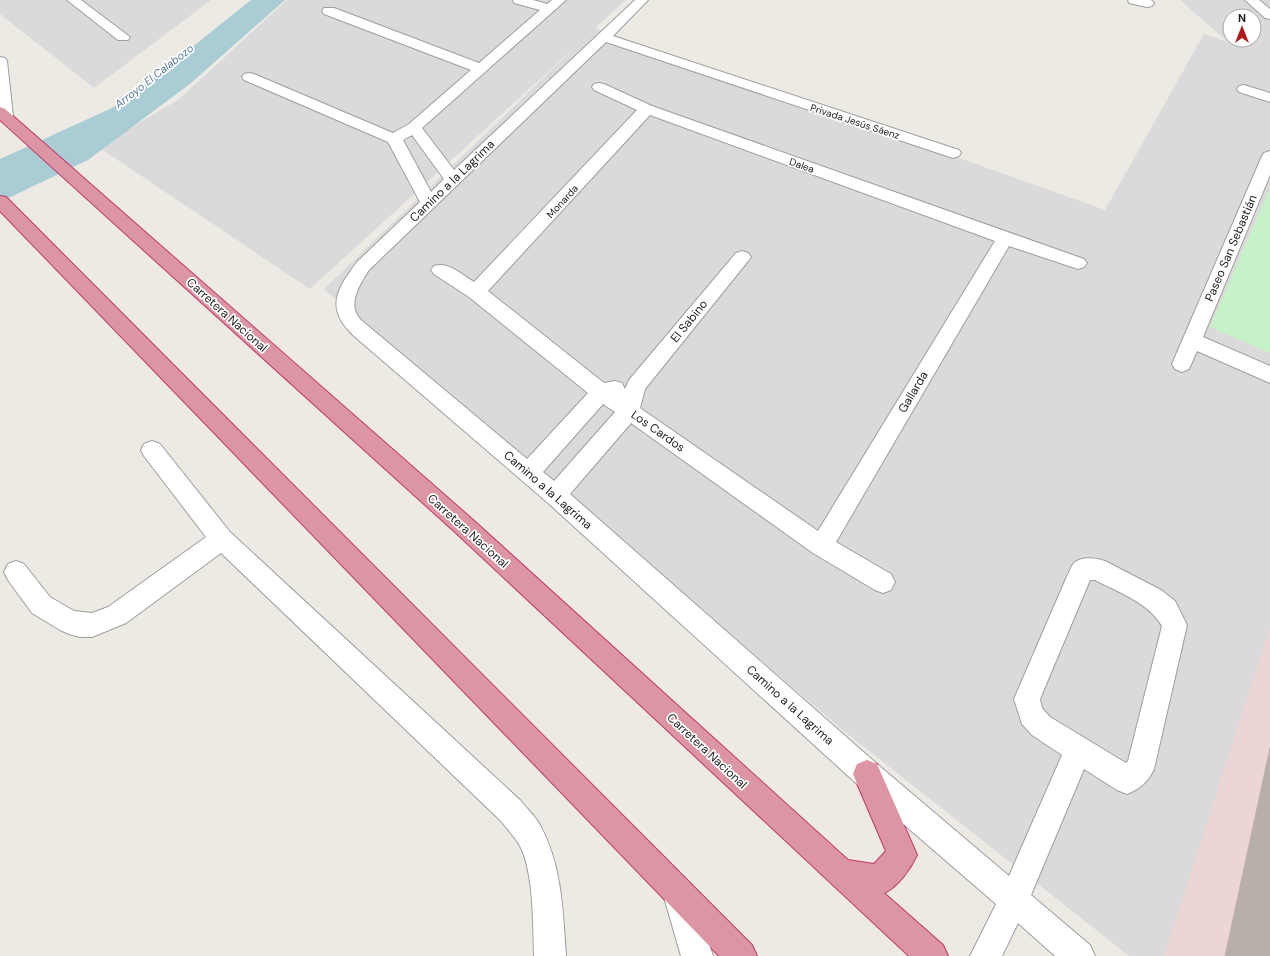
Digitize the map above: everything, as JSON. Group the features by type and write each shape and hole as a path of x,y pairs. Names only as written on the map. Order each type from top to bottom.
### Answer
{"highway":[{"name":"Carretera Nacional","path":"2,114 464,526 840,874 932,956"},
{"path":"0,201 677,893 741,956"},
{"path":"840,874 880,880 902,855 867,774"}],"street":[{"path":"73,0 122,37"},
{"path":"519,0 549,9"},
{"path":"394,139 414,126 560,0"},
{"name":"Camino a la Lagrima","path":"642,0 363,266 352,281 346,296 345,308 349,319 361,332 555,495 867,774 1079,956"},
{"path":"1134,0 1147,2"},
{"path":"1251,0 1270,15"},
{"path":"329,11 480,69"},
{"name":"Privada Jesús Sáenz","path":"603,37 954,153"},
{"path":"0,61 2,114"},
{"path":"249,77 394,139 429,203"},
{"name":"Dalea","path":"599,87 647,109 1078,263"},
{"path":"1244,88 1270,98"},
{"name":"Monarda","path":"476,292 647,109"},
{"path":"414,126 453,180"},
{"name":"Paseo San Sebastián","path":"1182,364 1270,156"},
{"name":"Gallarda","path":"821,546 1005,238"},
{"name":"El Sabino","path":"555,495 629,411 636,386 742,257"},
{"name":"Los Cardos","path":"440,270 476,292 601,392 821,546 883,582"},
{"path":"1192,340 1270,375"},
{"path":"528,472 601,392 636,386"},
{"path":"152,450 222,539 511,811 530,836 541,867 547,909 550,956"},
{"path":"16,572 41,605 69,622 80,625 92,625 117,615 222,539"},
{"path":"1097,569 1152,598 1166,609 1175,625 1140,770 1128,780 1078,750 1041,726 1030,715 1027,699 1076,582 1083,570 1097,569"},
{"path":"986,956 1014,899 1078,750"},
{"path":"677,893 697,956"}],"shaded area":[{"path":"0,0 211,0 94,88 0,14"},
{"path":"287,0 626,0 595,28 1105,210 1204,34 1222,40 1222,48 1262,48 1262,8 1222,8 1222,37 1180,0 1270,0 1270,956 1129,956 845,732 324,289 584,39 310,289 98,147 178,100"},
{"path":"1270,627 1270,956 1164,956"}],"green space":[{"path":"1270,188 1270,353 1210,327"}],"water":[{"path":"251,0 285,0 191,83 88,160 0,202 0,159 112,108 156,76"}],"building":[{"path":"1270,748 1270,956 1225,956"}],"water label":[{"name":"Arroyo El Calabozo","path":"154,76"}]}
